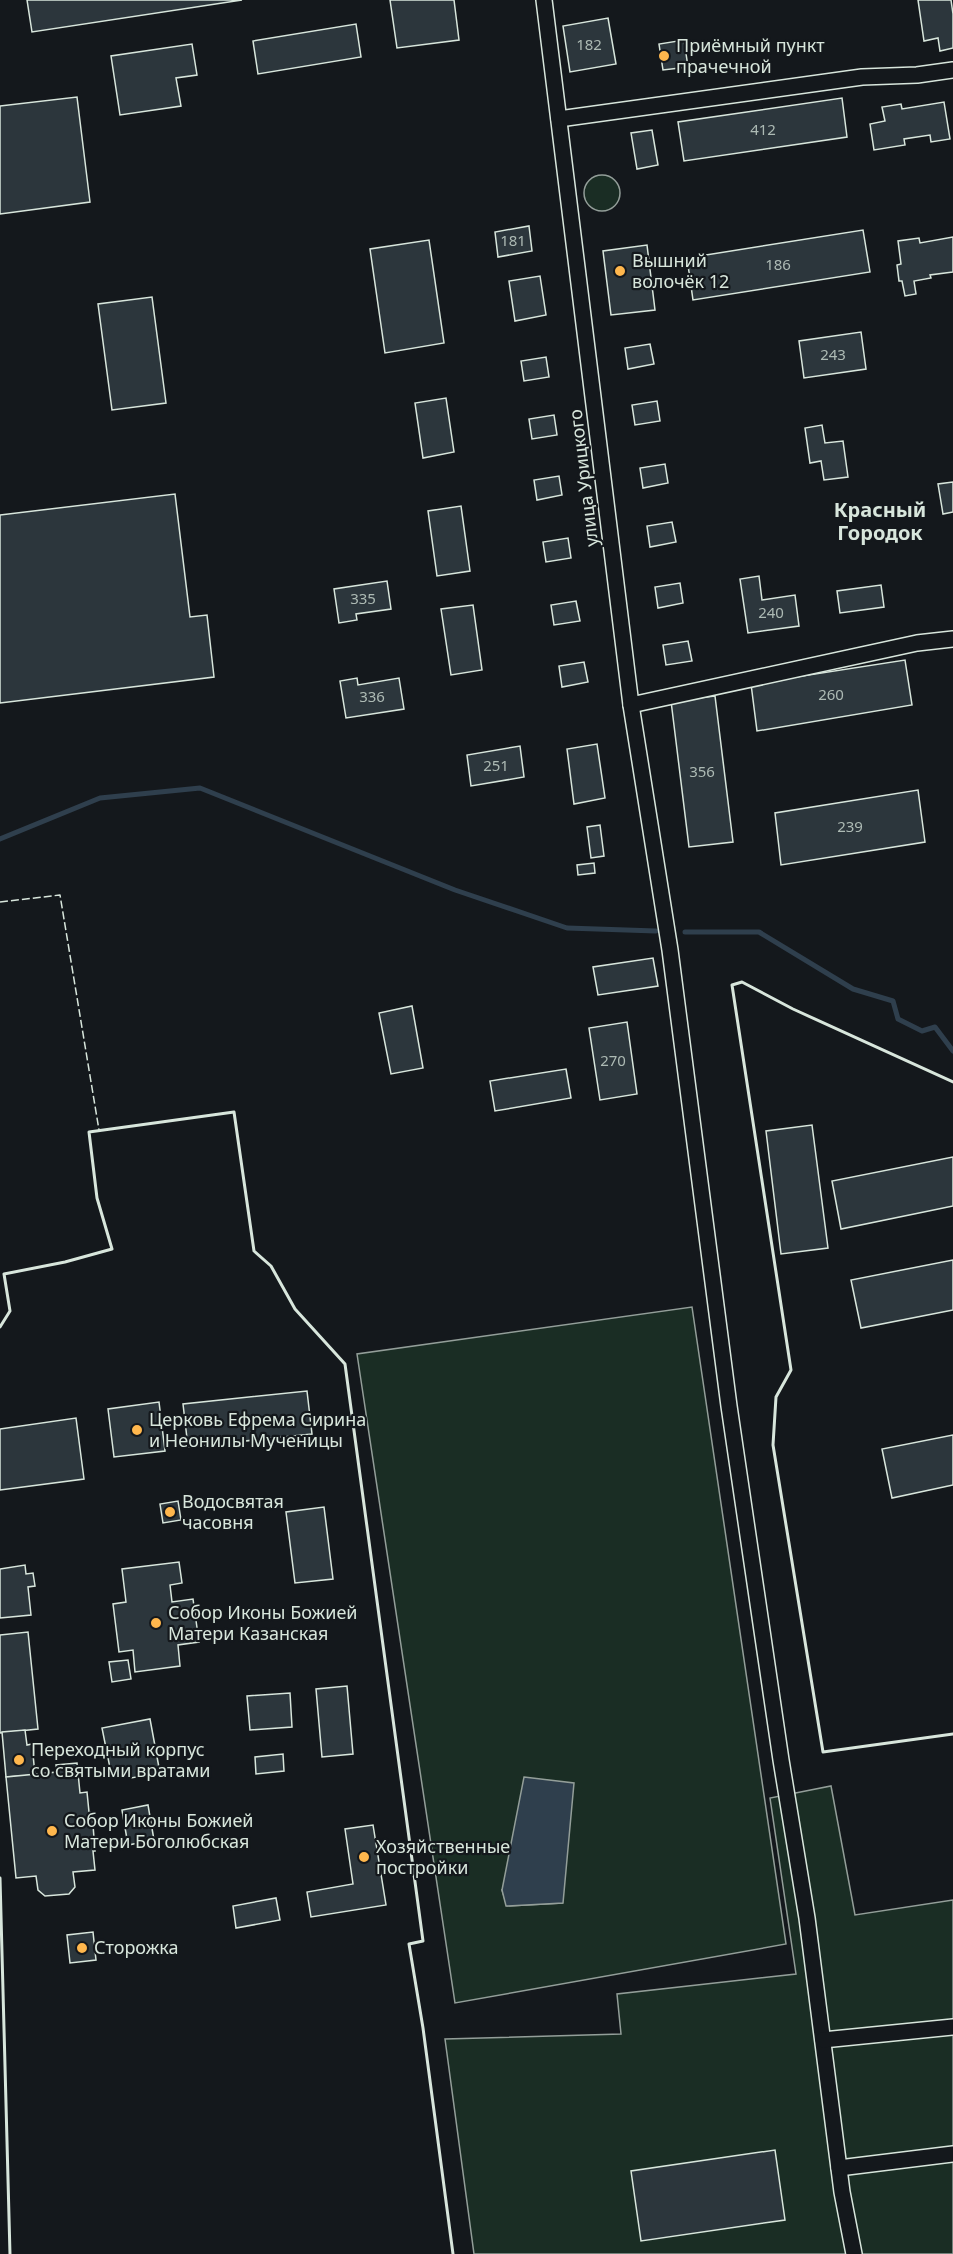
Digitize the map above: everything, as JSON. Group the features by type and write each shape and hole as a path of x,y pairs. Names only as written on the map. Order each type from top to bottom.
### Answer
{"street":[{"name":"улица Урицкого","path":"544,0 631,705 670,950 729,1407 781,1761 807,1918 839,2168 854,2254"},
{"path":"559,119 862,77 917,75 953,70"},
{"path":"631,705 917,643 953,639"},
{"path":"823,2040 953,2026"},
{"path":"839,2168 953,2154"}],"green space":[{"path":"602,175 614,181 620,193 614,205 602,211 590,205 584,193 590,181"},
{"path":"692,1307 786,1944 455,2003 357,1354","holes":["502,1890 563,1903 507,1906"]},
{"path":"831,1786 855,1915 953,1900 953,2254 474,2254 445,2039 621,2034 617,1994 796,1974 770,1798"}],"water":[{"path":"524,1777 574,1783 563,1903 506,1906 502,1890"}],"building":[{"path":"27,0 242,0 32,32"},
{"path":"390,0 454,0 459,40 397,48"},
{"path":"918,0 951,0 953,48 940,51 938,38 924,41"},
{"path":"608,18 616,64 570,72 563,26"},
{"path":"356,24 361,57 258,74 253,41"},
{"path":"684,40 688,67 663,70 659,44"},
{"path":"192,44 197,75 176,78 181,106 120,115 111,56"},
{"path":"77,97 90,202 0,214 0,106"},
{"path":"842,98 847,137 684,161 678,122"},
{"path":"944,102 950,139 931,142 930,135 904,139 905,145 874,150 870,124 885,121 882,107 901,104 902,109"},
{"path":"652,130 658,165 637,169 631,133"},
{"path":"529,226 532,251 498,257 495,232"},
{"path":"863,230 870,272 693,300 687,258"},
{"path":"953,237 953,272 930,275 931,278 914,281 916,294 905,296 902,281 899,281 897,265 901,264 898,241 919,238 920,243"},
{"path":"429,240 444,343 385,353 370,249"},
{"path":"647,245 655,310 611,315 603,251"},
{"path":"540,276 546,315 515,321 509,281"},
{"path":"152,297 166,403 112,410 98,304"},
{"path":"861,332 866,369 804,378 799,341"},
{"path":"650,344 654,364 628,369 625,348"},
{"path":"546,357 549,377 524,381 521,361"},
{"path":"446,398 454,452 423,458 415,403"},
{"path":"657,401 660,421 635,425 632,405"},
{"path":"554,415 557,435 532,439 529,419"},
{"path":"822,425 825,443 843,441 848,477 824,480 821,461 810,463 805,428"},
{"path":"665,464 668,483 643,488 640,468"},
{"path":"559,476 562,495 537,500 534,480"},
{"path":"953,482 953,512 943,514 938,484"},
{"path":"175,494 190,617 207,615 214,677 0,703 0,515"},
{"path":"461,506 470,571 437,576 428,511"},
{"path":"672,522 676,542 650,547 647,526"},
{"path":"568,538 571,558 546,562 543,542"},
{"path":"759,576 762,600 795,595 799,626 748,633 740,579"},
{"path":"387,581 391,609 356,614 357,620 339,623 334,589"},
{"path":"680,583 683,603 658,608 655,587"},
{"path":"881,585 884,607 840,613 837,591"},
{"path":"576,601 580,621 554,625 551,605"},
{"path":"473,605 482,670 451,675 441,609"},
{"path":"688,641 692,661 666,665 663,645"},
{"path":"905,660 912,705 757,731 751,684"},
{"path":"584,662 588,682 562,687 559,666"},
{"path":"357,678 358,685 399,678 404,709 346,718 340,681"},
{"path":"715,696 733,842 689,847 671,701"},
{"path":"597,744 605,798 574,804 567,749"},
{"path":"520,746 524,777 471,786 467,755"},
{"path":"918,790 925,842 781,865 775,813"},
{"path":"600,825 604,856 591,858 587,827"},
{"path":"594,863 595,873 578,875 577,865"},
{"path":"653,958 658,986 598,995 593,967"},
{"path":"412,1006 423,1068 391,1074 379,1013"},
{"path":"627,1022 637,1094 600,1100 589,1028"},
{"path":"566,1069 571,1098 495,1111 490,1081"},
{"path":"812,1125 828,1248 781,1254 766,1131"},
{"path":"953,1157 953,1206 841,1229 832,1181"},
{"path":"953,1260 953,1310 861,1328 851,1280"},
{"path":"307,1391 312,1434 188,1447 183,1404"},
{"name":"Церковь Ефрема Сирина и Неонилы Мученицы","path":"159,1402 165,1451 114,1457 108,1409"},
{"path":"76,1418 84,1479 0,1490 0,1429"},
{"path":"953,1435 953,1485 892,1498 882,1449"},
{"name":"Водосвятая часовня","path":"178,1501 181,1520 163,1523 160,1504"},
{"path":"324,1507 333,1579 295,1583 286,1512"},
{"name":"Собор Иконы Божией Матери Казанская","path":"179,1562 182,1583 170,1585 172,1602 193,1599 199,1642 178,1645 180,1666 135,1672 133,1650 119,1652 113,1604 126,1602 122,1569"},
{"path":"25,1565 26,1574 33,1573 35,1586 28,1587 31,1615 0,1618 0,1569"},
{"path":"28,1632 38,1729 0,1733 0,1635"},
{"path":"128,1660 131,1679 112,1682 109,1662"},
{"path":"347,1686 353,1754 322,1757 316,1689"},
{"path":"290,1693 292,1727 250,1730 247,1696"},
{"path":"150,1719 160,1773 131,1778 129,1770 111,1773 102,1728"},
{"name":"Переходный корпус со святыми вратами","path":"25,1730 27,1745 32,1744 35,1775 6,1777 2,1732"},
{"path":"283,1754 284,1771 256,1774 255,1757"},
{"name":"Собор Иконы Божией Матери Боголюбская","path":"77,1763 80,1793 87,1792 89,1812 92,1812 95,1870 73,1872 75,1887 69,1894 45,1896 38,1890 36,1876 16,1878 6,1777 57,1772 56,1765"},
{"path":"148,1805 154,1840 128,1845 122,1810"},
{"name":"Хозяйственные постройки","path":"373,1825 386,1905 311,1917 307,1892 353,1884 345,1829"},
{"path":"276,1898 280,1920 236,1928 233,1906"},
{"name":"Сторожка","path":"93,1932 96,1960 70,1963 67,1935"},
{"path":"775,2150 785,2220 641,2241 631,2171"}],"waterway":[{"path":"0,839 100,798 200,788 455,890 567,928 656,931"},
{"path":"685,932 759,932 853,989 893,1001 898,1019 922,1031 935,1027 953,1051"}],"fence":[{"path":"0,902 60,895 99,1130"}],"wall":[{"path":"953,1082 793,1009 742,982 732,985 791,1370 776,1397 773,1445 823,1752 953,1734"},
{"path":"0,1327 10,1311 4,1274 65,1262 112,1249 97,1198 89,1132 234,1112 254,1251 271,1266 295,1309 345,1364 423,1941 409,1944 423,2028 453,2254"},
{"path":"0,1878 10,2254"}],"place":[{"name":"Приёмный пункт прачечной","path":"664,56"},
{"name":"Вышний волочёк 12","path":"620,271"},
{"name":"Церковь Ефрема Сирина и Неонилы Мученицы","path":"137,1430"},
{"name":"Водосвятая часовня","path":"170,1512"},
{"name":"Собор Иконы Божией Матери Казанская","path":"156,1623"},
{"name":"Переходный корпус со святыми вратами","path":"19,1760"},
{"name":"Собор Иконы Божией Матери Боголюбская","path":"52,1831"},
{"name":"Хозяйственные постройки","path":"364,1857"},
{"name":"Сторожка","path":"82,1948"}],"district":[{"name":"Красный Городок","path":"880,522"}]}
